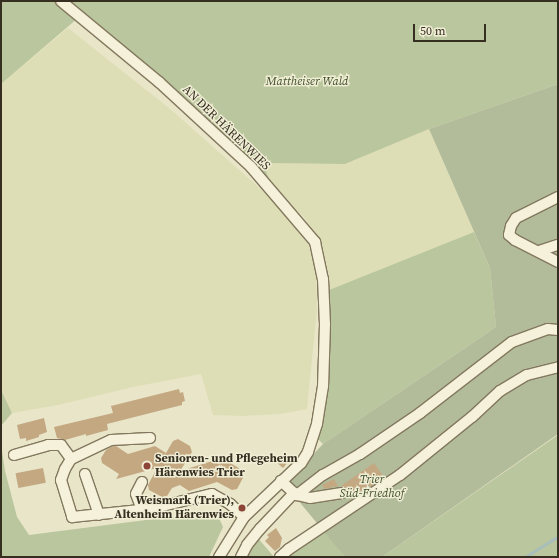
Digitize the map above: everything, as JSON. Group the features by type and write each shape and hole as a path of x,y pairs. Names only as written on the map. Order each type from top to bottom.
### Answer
{"street":[{"name":"AN DER HÄRENWIES","path":"60,1 159,82 251,166 315,242 324,279 325,324 323,386 317,424 308,452 301,463 244,517 219,557"},
{"path":"558,196 516,218 511,226 509,234 515,240 558,262"},
{"path":"539,251 558,245"},
{"path":"241,557 247,545 260,529 295,494 323,474 360,454 420,413 512,342 548,329 558,330"},
{"path":"280,557 288,549 400,475 472,417 500,391 527,375 558,367"},
{"path":"150,438 110,440 71,459 65,468 61,480 72,517 142,510 212,494 230,504 244,517"},
{"path":"14,455 48,445 61,445 71,459"},
{"path":"86,474 99,515"},
{"path":"281,481 295,494 310,498 342,493"},
{"path":"142,482 136,494 142,510"}],"green space":[{"name":"Mattheiser Wald","path":"1,1 558,1 558,84 429,129 345,164 263,163 269,179 256,163 78,18 1,84"},
{"path":"68,28 169,108 263,191 298,228 308,243 316,269 317,309 307,409 281,414 243,416 213,415 201,374 133,387 58,405 12,413 1,390 1,84"},
{"name":"Trier Süd-Friedhof","path":"558,84 558,434 382,557 345,557 297,499 287,482 323,444 496,327 490,268 429,129"},
{"path":"429,129 474,232 329,290 329,276 314,232 303,216 291,206 257,163 345,164"},
{"path":"474,232 490,268 496,327 323,444 317,438 327,389 329,290"},
{"path":"1,390 12,413 1,426"},
{"path":"558,435 558,557 382,557"},
{"path":"1,444 5,471 17,517 29,535 216,511 223,527 209,557 1,557"},
{"path":"323,529 345,557 284,557"},
{"path":"257,537 274,557 245,557"}],"building":[{"path":"179,389 180,393 183,392 185,401 182,402 182,405 107,424 108,430 86,436 86,434 65,440 57,438 54,427 113,413 111,406"},
{"path":"44,418 47,432 39,435 39,437 26,441 26,438 20,439 17,425"},
{"name":"Senioren- und Pflegeheim Härenwies Trier","path":"178,439 190,446 192,452 180,471 222,458 242,470 244,476 237,489 232,490 217,482 189,491 180,485 172,488 167,496 162,497 149,490 148,485 157,468 116,479 119,474 102,463 101,458 106,450 113,446 116,446 128,454 155,446 166,453 173,441"},
{"path":"281,457 288,462 283,468 276,462"},
{"path":"374,463 384,477 370,487 369,485 350,499 347,489 341,486"},
{"path":"43,468 46,483 18,488 16,473"},
{"path":"334,479 338,486 325,489 322,485"},
{"path":"276,528 282,538 280,547 275,551 265,541 269,537 267,535"}],"waterway":[{"path":"525,557 558,536"}],"place":[{"name":"Senioren- und Pflegeheim Härenwies Trier","path":"147,466"},
{"name":"Weismark (Trier), Altenheim Härenwies","path":"242,508"}]}
